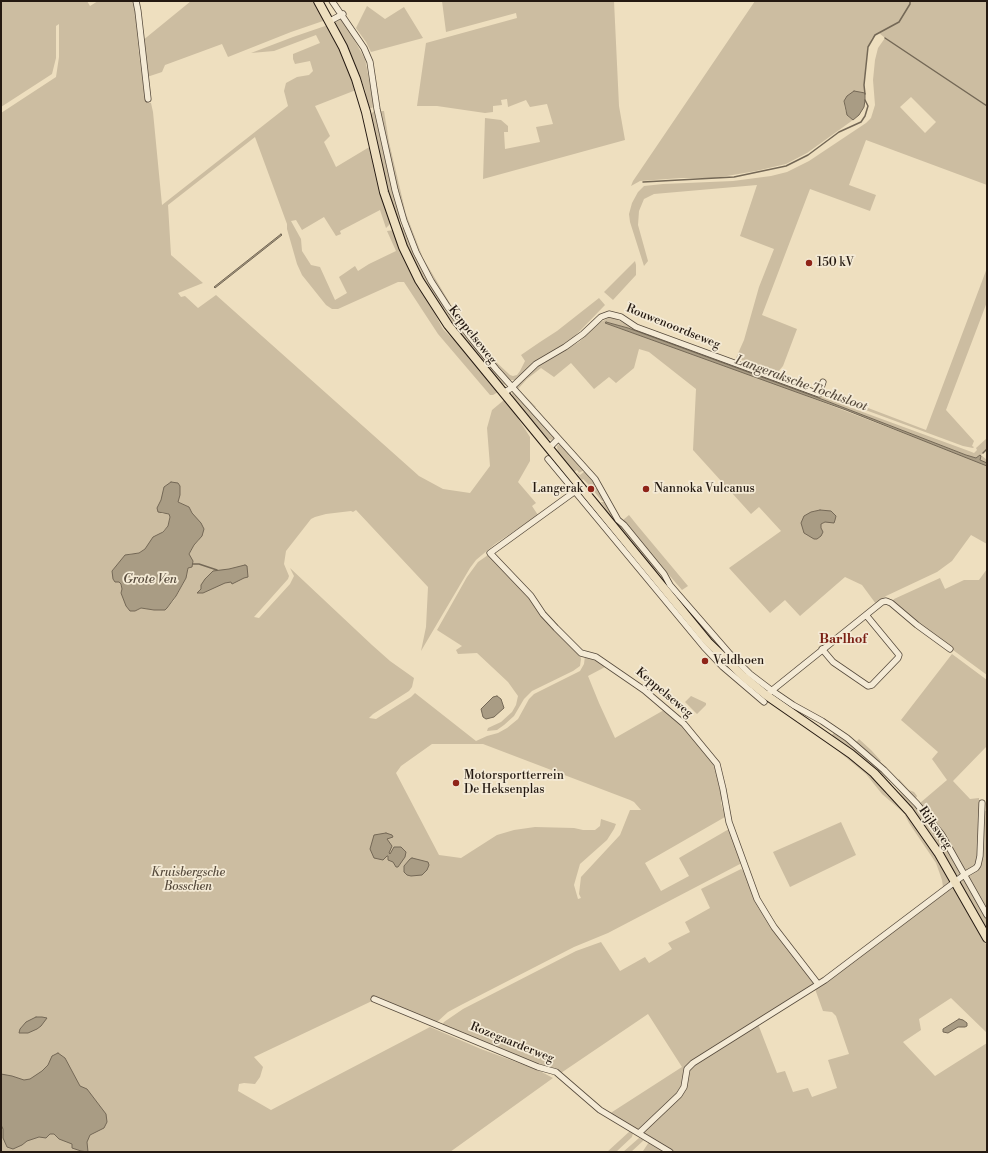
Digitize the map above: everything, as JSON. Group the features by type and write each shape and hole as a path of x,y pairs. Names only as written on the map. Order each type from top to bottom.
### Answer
{"main road":[{"name":"Keppelseweg","path":"318,1 343,47 356,80 366,112 384,192 403,247 419,280 448,326 549,448 578,489 708,642 720,659 767,696 851,754 874,773 890,791"},
{"name":"Rijksweg","path":"890,791 924,831 940,854 987,938"}],"street":[{"path":"136,1 148,99"},
{"name":"Keppelseweg","path":"332,1 364,48 370,62 377,109 395,190 404,221 419,257 447,306 471,338 594,479 618,520 624,525 664,574 670,585 716,638 750,674 767,696 793,705 834,729 866,753 917,804"},
{"path":"330,21 342,14"},
{"path":"366,112 377,109"},
{"path":"395,225 404,221"},
{"name":"Rouwenoordseweg","path":"503,393 536,364 565,348 601,318 610,314 621,317 636,326 819,394 823,382"},
{"path":"549,448 558,439"},
{"name":"Keppelseweg","path":"548,458 578,489 490,553 531,596 552,624 581,653 596,657 644,690 684,724 717,764 724,790 729,822 757,899 774,927 818,984"},
{"path":"767,696 822,649 882,602 886,601 950,649"},
{"path":"822,649 832,662 868,686 872,685 898,658 899,654 866,615"},
{"path":"828,737 834,729"},
{"path":"638,1133 679,1095 684,1087 687,1069 693,1064 788,1003 810,991 964,875 971,872 978,865 980,856 982,803"},
{"name":"Rijksweg","path":"917,804 942,835 987,915"},
{"name":"Rozegaarderweg","path":"374,999 538,1067 556,1072 600,1110 670,1152"}],"green space":[{"name":"Kruisbergsche Bosschen","path":"1,1 87,1 90,6 98,1 134,1 145,97 147,102 151,103 153,112 162,205 288,106 284,91 286,83 297,77 309,75 313,71 310,61 295,64 293,54 320,43 316,35 274,51 251,53 328,25 346,62 356,90 315,106 330,136 324,142 336,167 371,146 391,223 386,228 380,210 340,231 341,234 336,236 324,217 302,230 296,220 291,221 301,239 302,251 311,265 320,267 335,300 347,293 339,277 355,266 358,271 396,251 387,231 394,230 423,292 443,329 457,343 498,392 490,395 438,334 404,282 398,282 338,309 332,309 326,305 302,275 297,264 287,229 287,224 255,137 168,205 171,255 203,283 178,293 181,297 185,296 198,308 216,295 419,476 443,489 470,493 490,466 487,428 492,410 504,400 514,412 530,437 530,461 518,482 536,503 532,506 538,515 495,544 476,560 421,651 426,627 428,587 356,510 353,512 326,514 311,519 286,551 284,564 289,576 288,579 254,617 259,618 290,584 294,576 290,568 390,661 414,678 412,687 409,691 369,718 376,719 415,693 476,741 507,728 518,719 529,699 534,694 580,671 584,664 585,656 594,658 607,666 588,676 615,738 664,710 692,735 709,756 716,770 722,790 721,803 725,817 645,863 661,891 689,876 679,858 729,829 741,862 740,864 608,933 574,947 461,1005 448,1012 436,1023 377,997 370,1000 372,1001 254,1057 263,1067 260,1077 255,1084 239,1084 238,1091 271,1110 430,1027 481,1049 538,1070 553,1078 450,1152 1,1152 1,113 56,77 59,57 59,24 56,26 56,58 52,74 1,107","holes":["180,495 178,502 189,507 199,540 189,554 192,567 188,568 183,584 174,600 167,608 154,610 141,608 135,611 121,593 121,584 112,571 129,554 139,553 145,549 168,526 170,517 169,514 161,514","432,744 483,744 630,800 634,802 641,810 630,810 620,835 581,877 579,894 581,898 578,899 574,885 580,864 607,840 616,824 601,819 600,826 595,830 535,827 514,830 497,835 461,858 439,855 396,773 401,766"]},
{"path":"191,1 312,1 324,18 323,21 228,57 222,44 165,65 162,72 147,77 142,41"},
{"path":"442,1 614,1 619,106 625,140 483,179 485,118 501,120 508,126 508,132 504,132 505,149 540,142 536,127 553,124 547,104 530,107 526,100 508,107 507,99 501,100 502,105 493,106 493,112 485,113 437,106 417,106 426,43 517,18 516,13 446,32"},
{"path":"755,1 987,1 987,185 866,140 849,185 876,195 870,211 810,189 762,315 797,329 783,366 777,373 736,358 744,340 759,287 774,249 740,236 757,185 654,194 644,199 639,211 638,225 648,261 644,266 630,222 629,214 632,203 638,192 644,186 733,181 771,176 787,172 809,161 866,123 871,118 875,105 873,80 875,60 878,48 885,38 879,33 872,38 868,47 864,85 865,93 860,92 844,101 845,110 849,117 853,120 807,153 786,164 715,178 681,178 640,181 631,186","holes":["911,97 936,122 925,133 900,107"]},
{"path":"367,6 385,19 404,7 423,38 371,52 356,28"},
{"path":"341,19 343,20 365,59 374,105 372,108 368,108 365,90 360,76 336,24 336,21"},
{"path":"374,111 400,218 397,222 387,188 370,116"},
{"path":"380,111 384,111 389,142 406,214 423,258 451,305 494,360 510,375 517,375 520,371 525,361 521,355 557,331 599,298 605,305 574,337 540,358 515,380 508,380 457,316 427,268 407,224 394,176"},
{"path":"399,226 404,228 428,280 508,384 507,385 502,384 459,334 436,301 436,298 434,299 411,256"},
{"path":"635,261 636,275 613,300 604,292"},
{"path":"987,268 987,302 946,410 974,441 972,446 974,447 973,448 963,446 833,398 834,395 926,430"},
{"path":"610,317 616,319 631,327 974,453 977,450 976,448 987,438 987,449 981,455 987,460 987,544 971,535 952,561 937,572 886,596 876,604 862,585 845,577 800,616 785,600 770,613 729,568 781,531 759,507 751,514 693,450 696,389 649,352 639,349 634,368 616,383 609,377 594,389 571,363 554,377 541,368 527,379 518,389 536,407 535,407 516,387 530,370 579,342 601,322","holes":["605,323 628,328 824,400 966,455 978,458 976,460 934,445 783,387","820,510 835,520 834,522 825,522 821,524 821,528 811,512"]},
{"path":"513,392 515,392 555,438 551,440 544,437 513,398"},
{"path":"560,444 584,470 579,473 577,470 574,472 558,453 557,446"},
{"path":"585,471 605,500 602,501 577,473 580,475"},
{"path":"601,502 605,502 616,523 622,526 657,569 655,570 640,553 610,516"},
{"path":"629,515 688,586 682,590 623,520"},
{"path":"488,555 533,602 580,655 581,659 580,666 573,671 532,691 524,699 514,716 504,725 497,730 487,731 488,728 501,722 512,712 516,705 518,696 508,682 477,653 458,654 456,650 462,646 437,630 467,577 478,562"},
{"path":"987,569 987,675 904,614 893,604 893,601 894,599 940,578 945,589 964,580 979,580"},
{"path":"952,654 987,680 987,746 953,781 970,799 979,798 979,854 976,862 970,869 964,871 957,858 898,780 899,779 909,790 914,792 920,803 947,780 932,759 938,752 901,720"},
{"path":"691,696 706,703 706,705 697,714 685,702"},
{"path":"835,731 868,757 905,794 944,843 961,872 961,875 958,876 954,872 912,810 913,808 910,808 895,785 832,735"},
{"path":"859,739 881,761 879,763 856,742"},
{"path":"828,740 868,772 886,794 905,812 904,813 882,794 866,774 826,741"},
{"path":"983,809 987,812 987,910 968,877 980,868"},
{"path":"907,814 922,833 951,881 948,885 943,887 936,863 909,823 905,815"},
{"path":"841,822 856,855 790,887 773,852"},
{"path":"741,869 744,871 752,893 814,982 813,985 691,1062 682,1087 638,1130 629,1126 626,1122 620,1121 609,1114 682,1067 648,1014 558,1075 441,1026 444,1022 463,1009 576,951 601,942 620,971 645,957 649,963 672,949 668,943 690,932 685,922 710,908 701,889"},
{"path":"964,878 987,917 987,933 959,883"},
{"path":"952,888 955,889 987,946 987,1033 951,998 919,1019 921,1030 903,1042 935,1076 987,1043 987,1152 671,1152 644,1134 644,1132 686,1088 689,1069 758,1024 777,1073 785,1071 793,1092 808,1088 812,1097 837,1088 828,1060 849,1054 836,1016 832,1012 823,1011 815,989"},
{"path":"630,1131 633,1133 632,1137 616,1152 607,1152"},
{"path":"639,1138 644,1140 631,1152 623,1152"},
{"path":"649,1142 664,1152 643,1151"}],"water":[{"path":"854,91 865,93 865,100 864,107 859,115 853,120 847,115 844,101 847,96"},
{"path":"281,234 282,235 215,288 214,287"},
{"path":"605,323 628,328 824,400 966,455 976,458 980,455 980,460 987,463 987,466 846,410"},
{"name":"Grote Ven","path":"171,482 178,483 180,486 178,502 189,507 201,523 204,529 202,536 194,545 189,554 193,561 192,567 188,568 186,578 167,608 165,610 154,610 141,608 135,611 130,611 126,606 121,593 121,584 119,582 115,582 112,571 125,555 139,553 145,549 153,537 163,532 168,526 170,517 169,514 158,512 157,508 161,500 164,487"},
{"path":"820,510 831,511 836,516 834,523 825,522 821,524 823,532 821,536 814,539 804,533 801,523 804,516 811,512"},
{"name":"Grote Ven","path":"245,565 247,566 248,577 232,584 231,582 225,583 203,593 197,593 201,589 201,585 205,579 213,571"},
{"path":"497,696 501,699 504,708 494,717 486,719 483,717 481,709 493,697"},
{"path":"386,833 392,835 393,837 387,839 392,846 389,853 390,854 394,847 401,847 406,852 405,857 398,867 396,867 393,862 388,860 388,856 383,860 374,858 370,849 374,835"},
{"path":"412,858 428,862 429,865 427,870 422,875 411,876 404,872 404,866"},
{"path":"36,1017 47,1018 37,1029 28,1033 19,1033 20,1029 26,1022"},
{"path":"959,1019 967,1023 967,1026 958,1027 948,1033 943,1032 943,1029"},
{"path":"58,1053 65,1058 80,1086 87,1089 106,1114 107,1122 104,1128 90,1135 87,1142 88,1152 72,1148 72,1144 59,1139 54,1134 50,1134 46,1138 39,1137 27,1141 13,1149 7,1147 3,1138 3,1129 1,1125 1,1074 24,1080 30,1079 42,1071 48,1065 52,1056"}],"waterway":[{"path":"865,94 864,85 868,47 875,35 899,22 910,4 910,1"},
{"path":"885,38 987,106"},
{"path":"643,182 734,177 786,166 808,155 839,132 861,122 865,116 868,106 865,100"},
{"path":"983,453 987,449"},
{"path":"193,564 199,564 217,570"}],"place":[{"name":"150 kV","path":"809,263"},
{"name":"Langerak","path":"591,489"},
{"name":"Nannoka Vulcanus","path":"646,489"},
{"name":"Veldhoen","path":"705,661"},
{"name":"Motorsportterrein De Heksenplas","path":"456,783"}],"district":[{"name":"Barlhof","path":"843,640"}],"water label":[{"name":"Langeraksche Tochtsloot","path":"801,384"}]}
